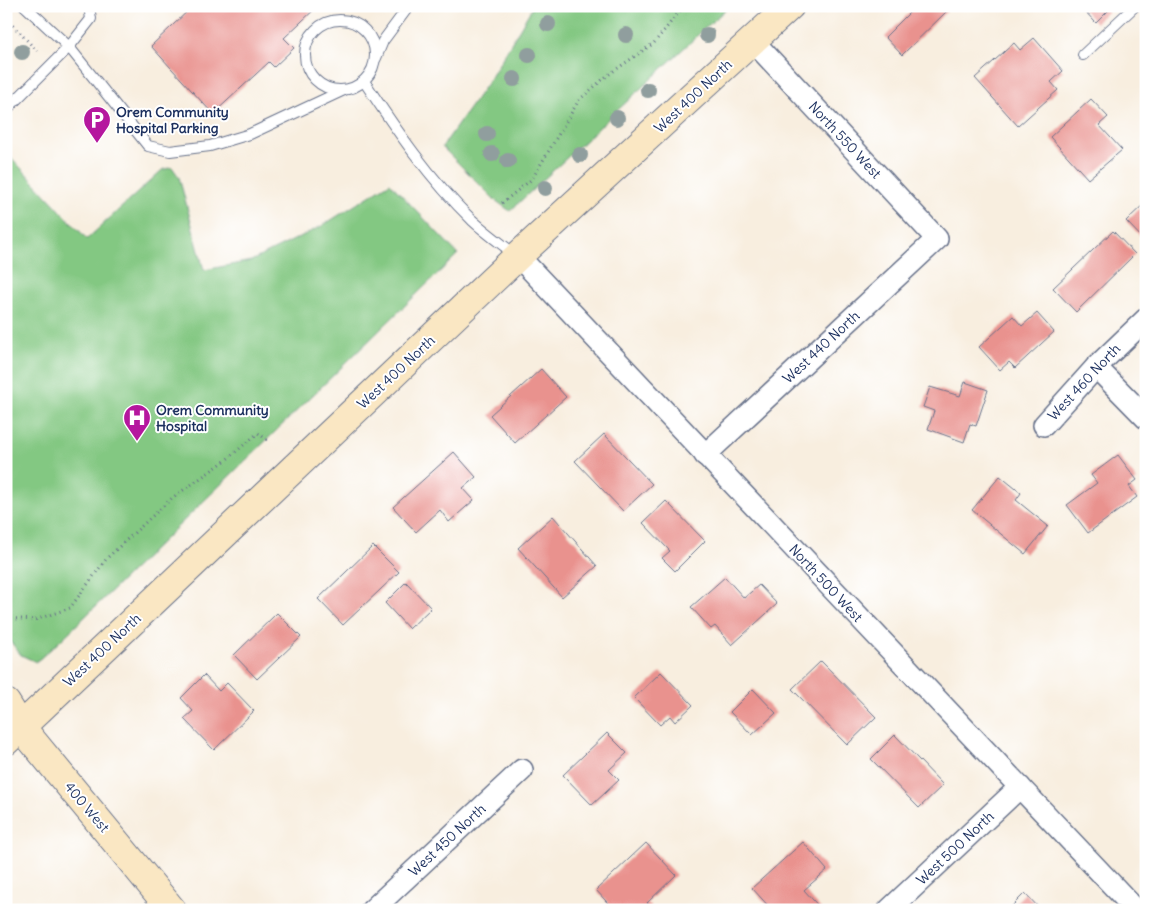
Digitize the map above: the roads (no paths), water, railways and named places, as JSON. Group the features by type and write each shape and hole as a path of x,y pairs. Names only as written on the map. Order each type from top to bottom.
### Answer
{"main road":[{"name":"West 400 North","path":"14,734 518,256 790,6"},
{"name":"400 West","path":"6,703 14,734 172,910"}],"street":[{"name":"North 550 West","path":"752,41 937,238"},
{"name":"West 440 North","path":"705,455 937,238"},
{"name":"North 500 West","path":"518,256 1136,910"},
{"name":"West 460 North","path":"1044,425 1096,366 1146,319"},
{"path":"1096,366 1146,418"},
{"name":"West 450 North","path":"372,910 522,770"},
{"name":"West 500 North","path":"889,910 1020,787"}],"lane":[{"path":"25,6 69,47 148,146 170,151 210,146 250,134 344,90 356,87 372,71 383,41 409,6"},
{"path":"6,110 69,47 91,18 89,6"},
{"path":"1083,54 1135,6"},
{"path":"344,90 326,88 314,79 307,69 305,56 307,44 312,34 321,26 338,20 352,22 369,34 376,58"},
{"path":"364,81 396,131 440,186 473,221 518,256"}],"place":[{"name":"Orem Community Hospital Parking","path":"97,144"},
{"name":"Orem Community Hospital","path":"137,442"}]}
